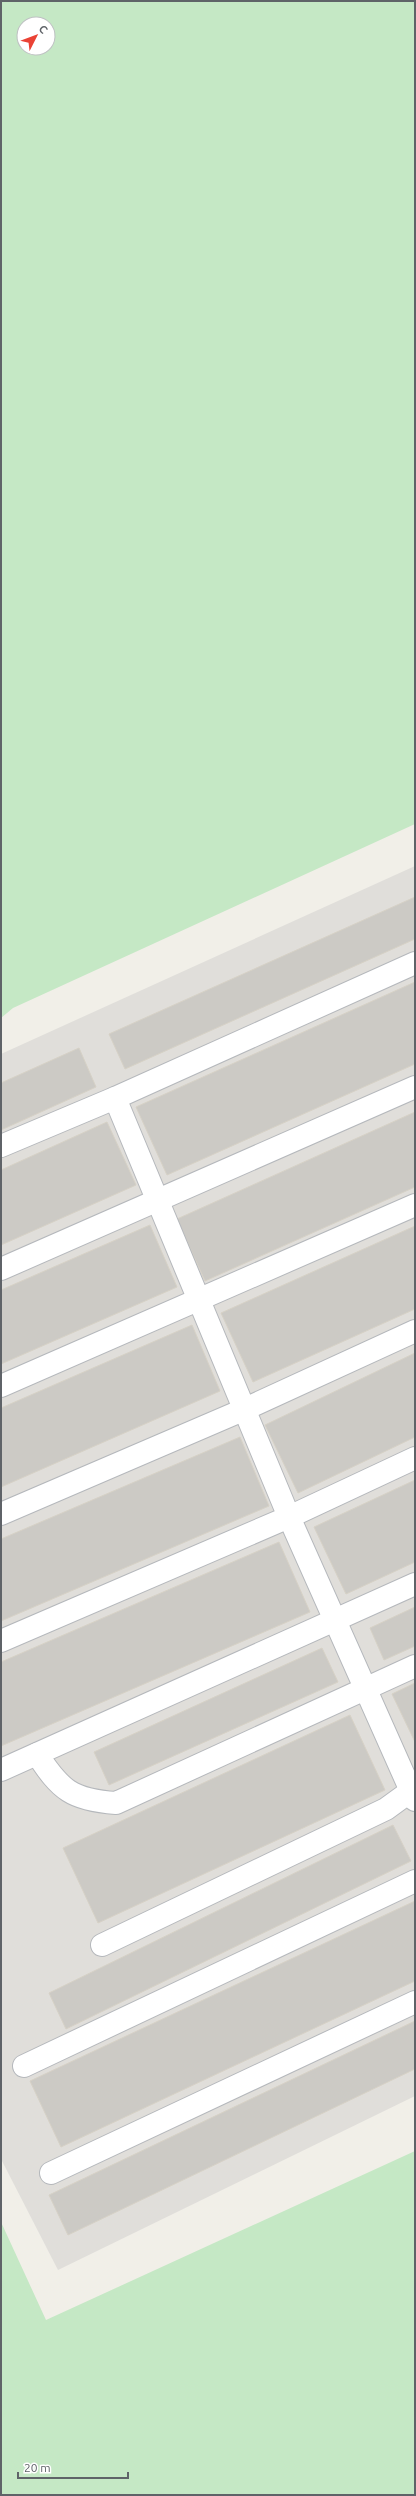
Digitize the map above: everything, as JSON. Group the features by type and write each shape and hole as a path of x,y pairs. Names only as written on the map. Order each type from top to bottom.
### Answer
{"lane":[{"path":"1,1146 115,1098 415,963"},
{"path":"1,1269 415,1087"},
{"path":"102,1945 386,1809 414,1793 288,1516 115,1098"},
{"path":"1,1386 415,1205"},
{"path":"1,1514 243,1410 415,1331"},
{"path":"1,1641 288,1516 415,1458"},
{"path":"1,1770 335,1622 415,1584"},
{"path":"37,1754 51,1776 70,1793 90,1801 116,1803 415,1666"},
{"path":"24,2066 415,1881"},
{"path":"51,2173 415,2002"}],"shaded area":[{"path":"415,866 415,2096 58,2270 1,2159 1,1054"}],"green space":[{"path":"1,1 415,1 415,824 13,1008 1,1018"},
{"path":"415,2151 415,2495 1,2495 1,2222 46,2320"}],"building":[{"path":"415,897 415,939 125,1069 109,1034"},
{"path":"415,982 415,1064 167,1175 136,1107"},
{"path":"79,1048 96,1087 1,1130 1,1083"},
{"path":"415,1112 415,1187 205,1281 177,1219"},
{"path":"107,1122 136,1185 1,1245 1,1170"},
{"path":"150,1225 177,1287 1,1364 1,1290"},
{"path":"415,1226 415,1309 253,1382 221,1313"},
{"path":"192,1325 220,1391 1,1487 1,1408"},
{"path":"415,1353 415,1437 298,1493 265,1425"},
{"path":"240,1437 269,1506 1,1621 1,1539"},
{"path":"415,1480 415,1562 346,1594 314,1527"},
{"path":"279,1542 310,1612 1,1746 1,1662"},
{"path":"415,1607 415,1646 384,1660 370,1628"},
{"path":"322,1648 338,1682 109,1785 94,1752"},
{"path":"415,1683 415,1742 392,1694"},
{"path":"350,1715 385,1790 98,1923 63,1848"},
{"path":"393,1825 411,1861 66,2029 49,1993"},
{"path":"415,1901 415,1981 61,2147 30,2081"},
{"path":"415,2021 415,2069 68,2235 49,2195"}]}
